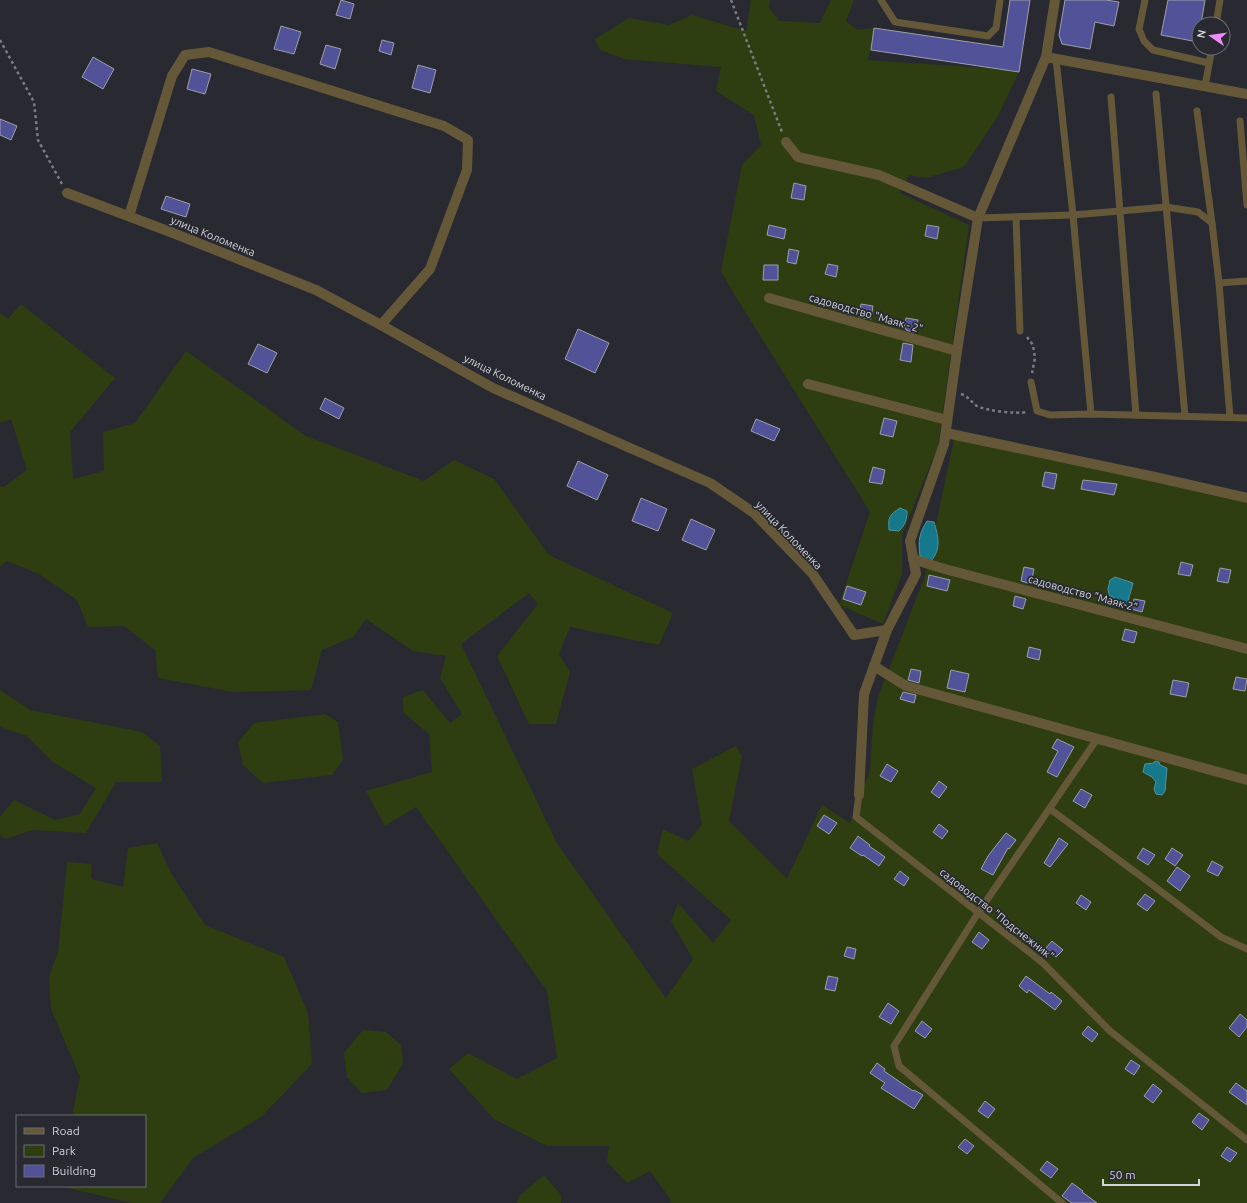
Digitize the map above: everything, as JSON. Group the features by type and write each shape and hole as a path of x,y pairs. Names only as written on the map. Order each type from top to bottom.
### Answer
{"street":[{"path":"859,796 864,694 887,630 916,574 910,541 944,444 978,218 1051,58 1055,0"},
{"path":"129,216 172,76 185,55 209,52 444,126 468,140 467,170 430,269 381,325"},
{"path":"1051,58 1247,94"},
{"path":"786,142 798,157 879,174 978,218"},
{"name":"улица Коломенка","path":"67,193 316,290 493,388 710,483 754,513 807,568 854,635 887,630"},
{"name":"садоводство \"Маяк - 2\"","path":"770,298 957,351"},
{"path":"808,384 947,420"},
{"path":"946,433 1247,498"},
{"name":"садоводство \"Маяк-2\"","path":"913,559 940,568 1247,649"},
{"path":"874,666 906,686 1247,780"}],"lane":[{"path":"881,0 895,22 988,36 996,28 1000,0"},
{"path":"1145,0 1139,29 1144,41 1153,50 1209,63"},
{"path":"1217,16 1220,0"},
{"path":"1205,86 1210,56"},
{"path":"1051,58 1073,215 1091,414"},
{"path":"1156,94 1186,416"},
{"path":"1110,97 1136,415"},
{"path":"1197,111 1219,283 1230,417"},
{"path":"1240,121 1247,205"},
{"path":"978,218 1073,215 1166,207 1198,212 1212,223"},
{"path":"1016,217 1020,331"},
{"path":"1219,283 1247,281"},
{"path":"1031,382 1037,411 1050,415 1091,414 1247,418"},
{"path":"1062,1203 899,1066 894,1046 978,913 1097,739"},
{"name":"садоводство \"Подснежник\"","path":"859,796 856,817 1043,963 1110,1030 1247,1140"},
{"path":"1050,809 1221,937 1247,949"}],"path":[{"path":"731,0 786,142"},
{"path":"0,40 34,102 38,140 67,193"},
{"path":"1020,331 1033,345 1035,358 1031,382"},
{"path":"951,391 965,395 977,406 994,411 1023,413 1037,411"}],"green space":[{"path":"751,0 770,0 769,8 780,21 820,23 831,0 854,0 846,21 857,30 874,28 871,50 867,60 1000,69 1019,72 998,116 964,167 926,178 909,175 900,193 969,225 938,446 902,535 902,574 883,624 839,605 870,512 721,271 742,165 761,145 754,115 716,91 721,67 624,59 600,50 595,39 629,18 669,25 692,15 746,31"},
{"path":"21,304 115,378 70,432 73,479 104,471 103,432 135,423 186,351 306,436 424,481 454,460 494,479 549,555 673,613 659,645 570,627 559,654 570,672 556,724 529,724 497,656 538,604 529,593 461,644 557,843 666,998 693,959 671,921 678,903 713,943 731,920 657,854 663,829 688,841 702,825 692,769 736,746 742,756 729,821 787,879 822,805 850,823 870,771 873,723 878,697 925,576 955,434 1247,500 1247,1203 670,1203 671,1200 650,1171 627,1183 607,1162 609,1146 547,1146 494,1119 449,1069 468,1053 517,1079 557,1058 547,991 416,807 385,826 366,791 432,772 429,734 403,712 403,697 423,690 450,723 462,714 440,678 446,656 413,651 366,619 353,637 322,650 311,690 233,692 158,678 155,650 124,626 88,627 77,600 39,574 7,561 0,567 0,486 4,487 27,470 11,419 0,423 0,313 8,319"},
{"path":"0,690 30,710 142,732 160,746 162,782 116,782 86,833 33,830 5,839 0,835 0,817 14,800 55,820 80,814 96,788 53,762 27,736 0,727"},
{"path":"325,714 338,722 343,760 332,775 263,783 243,765 238,742 254,723"},
{"path":"157,843 171,873 205,925 284,957 308,1013 312,1064 261,1117 193,1158 160,1203 132,1203 63,1187 146,1187 146,1115 72,1115 80,1077 51,1009 49,976 58,952 67,862 91,864 91,879 123,887 128,848"},
{"path":"363,1030 386,1032 401,1045 403,1063 387,1090 362,1093 347,1077 344,1053"},
{"path":"544,1175 561,1195 561,1203 517,1203 520,1195"}],"water":[{"path":"900,508 907,511 904,524 899,531 889,530 890,517"},
{"path":"927,521 934,522 938,537 937,551 931,561 920,556 919,551 919,542 922,530"},
{"path":"1115,577 1133,583 1125,606 1117,605 1116,599 1109,595 1108,589 1110,580"},
{"path":"1155,761 1167,768 1165,791 1162,795 1156,794 1154,789 1156,782 1152,777 1143,772 1145,764 1154,763"}],"building":[{"path":"341,0 354,4 350,19 336,15"},
{"path":"1010,0 1030,0 1019,72 871,50 874,28 1003,47"},
{"path":"1065,0 1106,0 1119,2 1114,26 1095,22 1090,49 1062,44 1059,35"},
{"path":"1168,0 1205,0 1202,16 1191,16 1191,41 1161,35"},
{"path":"281,26 301,32 294,54 274,49"},
{"path":"382,40 394,43 391,55 379,51"},
{"path":"326,45 341,49 335,69 320,64"},
{"path":"93,57 114,69 103,89 82,77"},
{"path":"418,65 436,70 430,93 412,88"},
{"path":"192,69 211,74 205,94 187,89"},
{"path":"0,119 17,126 11,140 0,135"},
{"path":"794,183 806,186 804,200 791,198"},
{"path":"166,196 190,204 186,217 161,209"},
{"path":"769,225 786,229 784,239 767,235"},
{"path":"927,225 939,227 937,239 925,236"},
{"path":"789,249 799,251 796,264 787,262"},
{"path":"828,264 838,266 836,277 825,274"},
{"path":"764,265 778,265 778,280 763,280"},
{"path":"861,304 873,306 871,319 859,317"},
{"path":"906,318 918,320 916,333 904,328"},
{"path":"578,329 609,343 595,373 565,359"},
{"path":"903,343 913,345 911,362 900,360"},
{"path":"258,344 277,353 267,373 248,364"},
{"path":"325,398 344,408 339,419 320,409"},
{"path":"884,418 897,421 893,437 880,434"},
{"path":"756,419 780,429 774,441 751,431"},
{"path":"578,461 608,475 597,500 567,486"},
{"path":"873,467 885,470 882,484 869,482"},
{"path":"1045,472 1057,474 1054,489 1042,486"},
{"path":"1083,480 1117,484 1114,495 1081,489"},
{"path":"641,498 667,509 658,531 632,521"},
{"path":"691,519 715,530 706,550 682,540"},
{"path":"1181,562 1193,565 1190,576 1178,574"},
{"path":"1024,567 1034,569 1031,584 1021,581"},
{"path":"1220,568 1231,570 1228,583 1217,581"},
{"path":"929,575 950,580 947,591 927,586"},
{"path":"847,586 866,592 861,605 843,599"},
{"path":"1015,596 1026,599 1023,609 1013,606"},
{"path":"1134,599 1145,601 1142,612 1131,609"},
{"path":"1125,629 1137,632 1134,643 1122,640"},
{"path":"1029,647 1041,650 1039,660 1027,657"},
{"path":"911,669 921,671 919,683 908,680"},
{"path":"951,670 969,674 965,692 947,688"},
{"path":"1236,677 1247,679 1245,691 1233,689"},
{"path":"1173,680 1189,683 1186,697 1170,694"},
{"path":"903,692 916,695 914,703 900,699"},
{"path":"1057,739 1074,747 1057,777 1047,772 1058,751 1052,748"},
{"path":"887,764 898,771 891,782 880,776"},
{"path":"939,781 947,787 939,798 931,792"},
{"path":"1081,789 1092,795 1085,808 1073,801"},
{"path":"824,815 837,823 829,834 817,826"},
{"path":"939,824 948,831 942,839 933,832"},
{"path":"1006,833 1016,840 1009,849 1008,848 993,875 981,869 988,856"},
{"path":"858,836 885,857 879,866 850,848"},
{"path":"1059,838 1068,844 1050,867 1044,863"},
{"path":"1143,848 1155,855 1148,865 1137,858"},
{"path":"1172,848 1183,855 1175,866 1165,859"},
{"path":"1212,861 1223,867 1218,876 1207,871"},
{"path":"1177,867 1190,876 1180,891 1167,881"},
{"path":"900,871 909,878 904,886 894,879"},
{"path":"1145,894 1155,901 1147,911 1137,904"},
{"path":"1081,895 1091,902 1086,910 1076,903"},
{"path":"979,932 989,940 982,949 972,942"},
{"path":"1052,941 1063,950 1056,957 1046,948"},
{"path":"847,947 856,949 854,959 844,956"},
{"path":"828,976 838,978 835,991 825,989"},
{"path":"1026,976 1062,1001 1055,1010 1029,990 1027,993 1019,986"},
{"path":"888,1003 899,1011 891,1024 879,1017"},
{"path":"1240,1014 1247,1020 1247,1027 1239,1037 1229,1028"},
{"path":"922,1021 932,1029 925,1038 915,1031"},
{"path":"1088,1026 1098,1034 1092,1042 1082,1034"},
{"path":"1131,1060 1140,1066 1134,1075 1125,1069"},
{"path":"877,1063 885,1069 884,1071 913,1091 914,1090 923,1095 914,1109 881,1088 885,1083 870,1073"},
{"path":"1236,1083 1247,1091 1247,1105 1229,1092"},
{"path":"1153,1084 1162,1091 1153,1103 1144,1096"},
{"path":"985,1101 995,1109 988,1118 978,1111"},
{"path":"1199,1113 1209,1120 1202,1130 1192,1122"},
{"path":"965,1139 974,1146 967,1154 958,1147"},
{"path":"1227,1147 1237,1153 1230,1162 1221,1156"},
{"path":"1047,1161 1058,1169 1051,1178 1040,1170"},
{"path":"1072,1183 1097,1203 1072,1203 1062,1196"}]}
